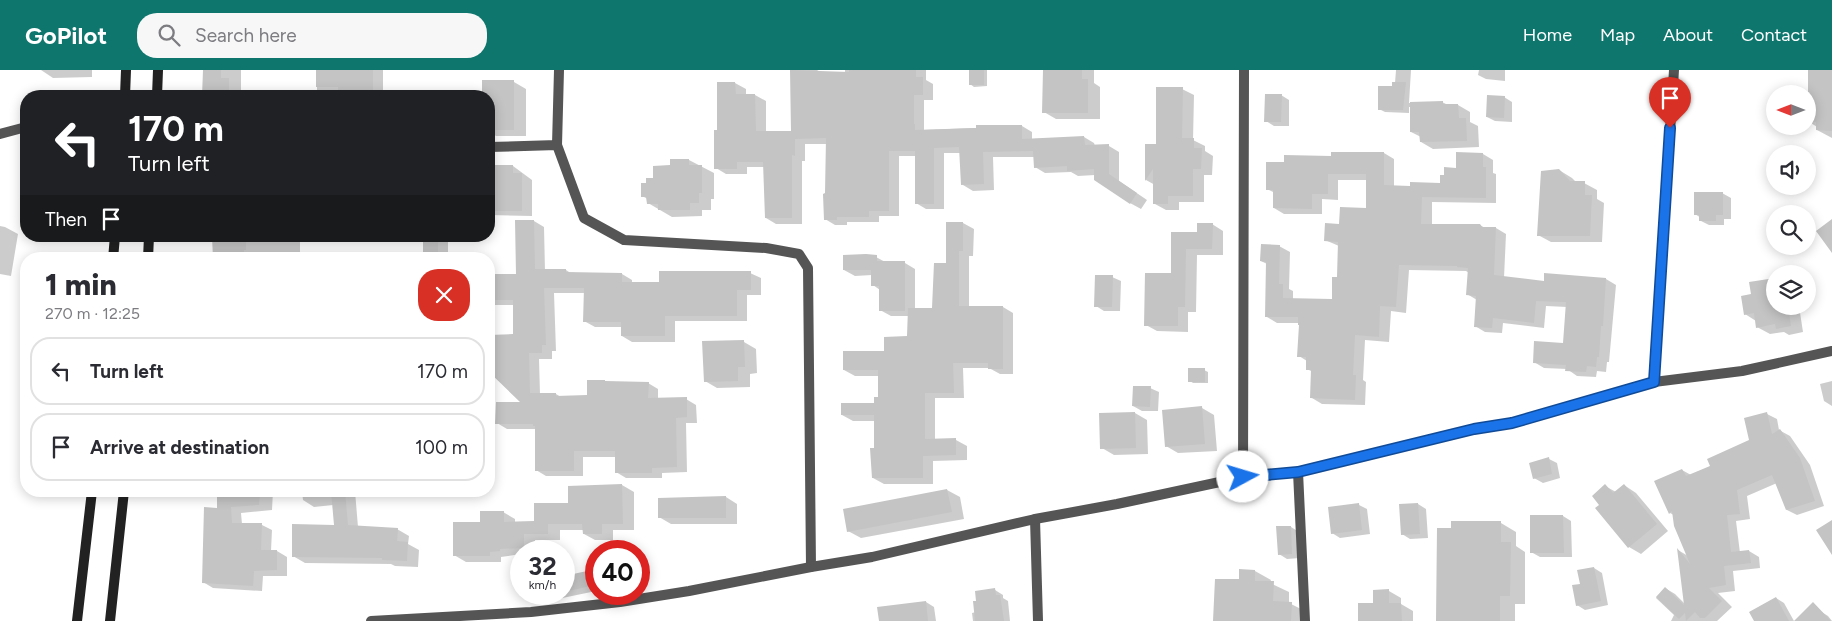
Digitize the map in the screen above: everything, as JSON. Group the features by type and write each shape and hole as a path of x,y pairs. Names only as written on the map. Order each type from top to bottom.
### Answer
{"main road":[{"path":"125,90 126,70"},
{"path":"157,90 158,70"},
{"path":"78,621 91,497"},
{"path":"110,621 123,497"}],"street":[{"path":"559,70 557,145 584,218 624,240 766,248 798,254 808,268 811,567"},
{"path":"1243,477 1244,70"},
{"path":"1654,382 1674,70"},
{"path":"0,134 20,129"},
{"path":"495,147 557,145"},
{"path":"371,621 457,619 620,602 880,556 1036,519 1243,477 1298,472 1474,429 1512,423 1654,382 1742,371 1832,351"},
{"path":"1298,472 1305,621"},
{"path":"1036,519 1038,621"}],"building":[{"path":"203,70 221,70 221,78 229,78 229,90 202,90"},
{"path":"316,70 373,70 373,90 338,90 338,87 316,87"},
{"path":"790,70 849,72 849,70 916,70 916,77 923,77 923,95 914,95 915,130 976,128 976,125 1022,125 1022,139 1084,136 1085,145 1109,144 1109,174 1137,193 1130,204 1094,180 1094,169 1067,171 1067,166 1034,168 1033,151 983,152 984,184 961,185 959,147 934,148 934,204 915,204 915,151 889,151 889,211 869,211 869,217 837,217 837,220 824,220 823,194 825,193 826,138 795,139 795,156 792,155 792,218 765,218 763,162 737,162 737,169 714,169 714,130 717,130 717,82 735,82 736,94 755,94 756,131 791,131"},
{"path":"969,70 984,70 984,85 969,85"},
{"path":"1043,70 1082,70 1082,79 1088,79 1088,113 1042,113"},
{"path":"1808,70 1832,70 1832,131 1816,130 1816,85 1808,85"},
{"path":"482,80 514,80 514,130 495,130 495,90 482,90"},
{"path":"1392,82 1406,82 1403,110 1378,110 1378,86 1392,86"},
{"path":"1156,87 1183,87 1182,138 1194,138 1194,148 1202,148 1201,169 1193,169 1193,196 1168,196 1168,204 1153,204 1153,169 1145,181 1145,144 1156,144"},
{"path":"1265,94 1282,94 1281,122 1264,122"},
{"path":"1487,95 1505,96 1504,118 1486,117"},
{"path":"1443,101 1443,104 1458,104 1459,118 1466,118 1467,141 1420,142 1419,132 1410,132 1410,102"},
{"path":"1331,152 1384,152 1384,185 1410,186 1410,182 1440,183 1440,175 1444,175 1444,167 1456,168 1456,152 1483,153 1483,167 1486,167 1486,198 1422,197 1421,224 1480,224 1482,227 1496,227 1494,275 1544,281 1544,273 1606,278 1603,326 1601,326 1599,357 1597,357 1596,367 1587,366 1586,372 1565,371 1566,365 1533,363 1534,341 1563,343 1566,302 1536,301 1534,323 1493,318 1492,328 1474,327 1476,296 1466,295 1468,268 1457,266 1399,265 1396,307 1380,306 1379,337 1355,335 1353,375 1356,375 1355,400 1310,398 1311,370 1306,370 1306,357 1297,357 1298,317 1265,317 1266,262 1260,261 1261,244 1280,245 1279,284 1283,284 1283,298 1332,299 1332,277 1337,277 1338,242 1324,241 1325,223 1339,224 1340,207 1366,208 1366,174 1328,174 1328,194 1312,194 1312,209 1273,208 1273,190 1266,190 1266,162 1284,162 1284,155 1331,156"},
{"path":"670,159 689,159 689,165 702,165 702,193 699,193 699,203 690,203 690,210 658,210 658,204 647,204 646,197 641,197 641,183 646,183 646,178 653,178 653,166 670,165"},
{"path":"495,165 513,165 513,173 522,173 522,211 495,211"},
{"path":"1559,169 1570,181 1585,181 1585,195 1592,195 1590,236 1537,236 1541,171"},
{"path":"1694,192 1723,192 1723,215 1716,215 1716,221 1699,221 1699,215 1694,215"},
{"path":"1832,219 1832,253 1816,231"},
{"path":"515,220 534,220 535,269 566,269 566,272 622,273 622,282 659,282 659,271 751,271 751,290 737,290 737,316 665,316 665,336 621,336 621,322 583,322 584,288 544,288 546,345 542,345 542,353 529,353 530,393 556,393 556,396 587,395 587,380 605,380 649,382 648,398 687,397 687,417 676,418 677,467 652,468 652,473 615,473 615,451 574,451 574,471 535,471 535,426 533,424 495,424 496,402 520,402 495,378 495,335 513,334 513,300 495,300 495,274 516,274"},
{"path":"946,222 963,222 963,251 959,251 959,306 1003,306 1003,369 988,369 988,363 953,363 954,393 925,393 925,439 956,438 956,455 923,456 923,478 872,478 870,448 874,448 874,415 841,415 841,403 874,403 874,397 878,397 878,370 843,370 843,351 884,351 884,337 907,336 908,308 932,308 934,263 946,263"},
{"path":"1197,223 1213,223 1212,249 1186,249 1185,307 1178,307 1178,326 1144,326 1145,273 1171,273 1171,232 1197,232"},
{"path":"212,242 246,242 246,250 244,252 213,252"},
{"path":"423,242 438,242 438,252 423,252"},
{"path":"843,255 877,255 877,261 905,261 905,311 879,311 879,286 871,286 871,270 843,270"},
{"path":"1095,275 1113,275 1112,307 1094,307"},
{"path":"1766,279 1766,315 1789,315 1791,326 1776,329 1775,324 1756,328 1754,313 1744,315 1741,296 1751,294 1749,282"},
{"path":"744,340 745,367 738,367 738,381 704,382 702,341"},
{"path":"1188,368 1205,368 1205,382 1188,382"},
{"path":"1133,386 1151,386 1150,407 1132,406"},
{"path":"1202,406 1205,444 1165,447 1162,410"},
{"path":"1135,412 1136,448 1100,449 1099,413"},
{"path":"1767,412 1772,434 1780,429 1800,458 1815,501 1786,510 1772,475 1737,490 1740,514 1727,515 1731,552 1749,550 1751,563 1724,566 1726,585 1709,588 1722,601 1705,618 1700,618 1695,612 1686,621 1685,613 1679,619 1656,597 1665,587 1684,605 1677,548 1690,564 1674,526 1672,511 1669,514 1654,481 1682,469 1686,476 1710,466 1707,459 1749,440 1744,418"},
{"path":"1549,457 1552,474 1533,479 1529,463"},
{"path":"622,484 623,524 602,524 602,534 583,534 582,524 548,524 548,534 524,534 524,540 510,540 510,549 490,552 490,556 453,556 453,522 480,522 480,511 504,511 504,522 534,521 534,503 568,503 568,486"},
{"path":"1605,484 1613,493 1624,484 1657,524 1628,548 1595,508 1599,505 1592,496"},
{"path":"947,489 952,512 847,532 843,509"},
{"path":"726,496 726,518 658,518 658,498"},
{"path":"217,497 260,497 259,505 231,507 232,523 262,523 261,550 277,550 277,570 254,571 253,586 202,583 204,507 217,508"},
{"path":"332,497 346,497 348,525 398,528 397,541 408,542 407,561 382,560 382,558 292,557 292,524 334,525"},
{"path":"1359,503 1362,530 1331,534 1328,507"},
{"path":"1418,503 1420,534 1401,535 1399,504"},
{"path":"1530,515 1563,515 1564,553 1530,553"},
{"path":"1832,520 1832,555 1816,530"},
{"path":"1451,521 1501,521 1501,542 1511,542 1510,596 1500,596 1500,621 1436,621 1437,528 1451,528"},
{"path":"1276,526 1291,526 1292,554 1278,555"},
{"path":"1594,567 1601,601 1576,606 1572,585 1580,584 1577,570"},
{"path":"1239,569 1255,570 1255,581 1274,581 1273,601 1292,602 1291,621 1213,621 1215,579 1239,579"},
{"path":"585,571 585,587 575,589 575,574"},
{"path":"995,588 996,595 1000,595 1004,621 975,621 973,601 976,601 975,591"},
{"path":"1389,589 1389,603 1401,603 1402,621 1358,621 1358,603 1373,603 1373,590"},
{"path":"1776,597 1789,621 1754,621 1749,612"},
{"path":"926,601 928,621 879,621 877,607"},
{"path":"1813,602 1831,621 1794,621"}],"route":[{"path":"1243,477 1298,472 1474,429 1512,423 1654,382 1670,128"}]}
